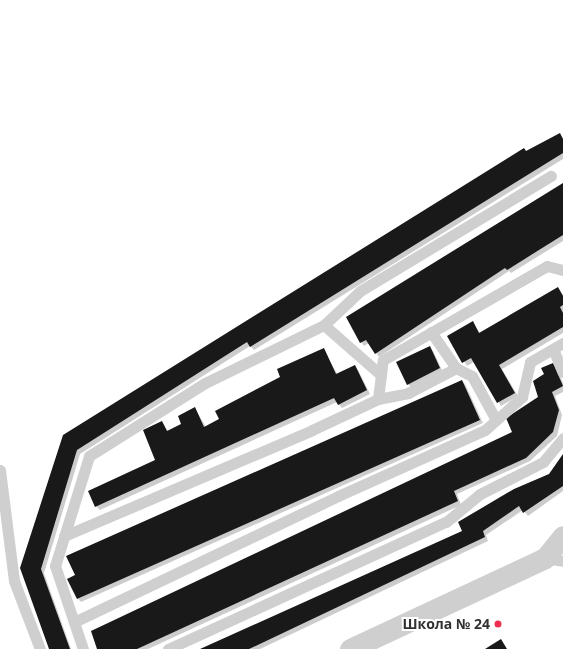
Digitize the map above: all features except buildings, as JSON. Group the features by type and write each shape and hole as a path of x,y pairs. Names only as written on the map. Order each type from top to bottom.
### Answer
{"street":[{"path":"350,649 554,559 563,536"}],"lane":[{"path":"84,649 54,566 89,456 205,382 324,325 360,291 551,176"},
{"path":"378,399 383,360 547,266 563,270"},
{"path":"324,325 381,375"},
{"path":"431,332 456,368 472,376 496,420"},
{"path":"74,622 338,496 485,430 522,396 530,362 563,342"},
{"path":"553,349 563,372"},
{"path":"64,536 312,430 378,399 408,393 456,368"},
{"path":"168,649 446,522 480,494 543,462 563,438"},
{"path":"0,475 14,581 40,649"}],"place":[{"name":"Школа № 24","path":"498,624"}]}
